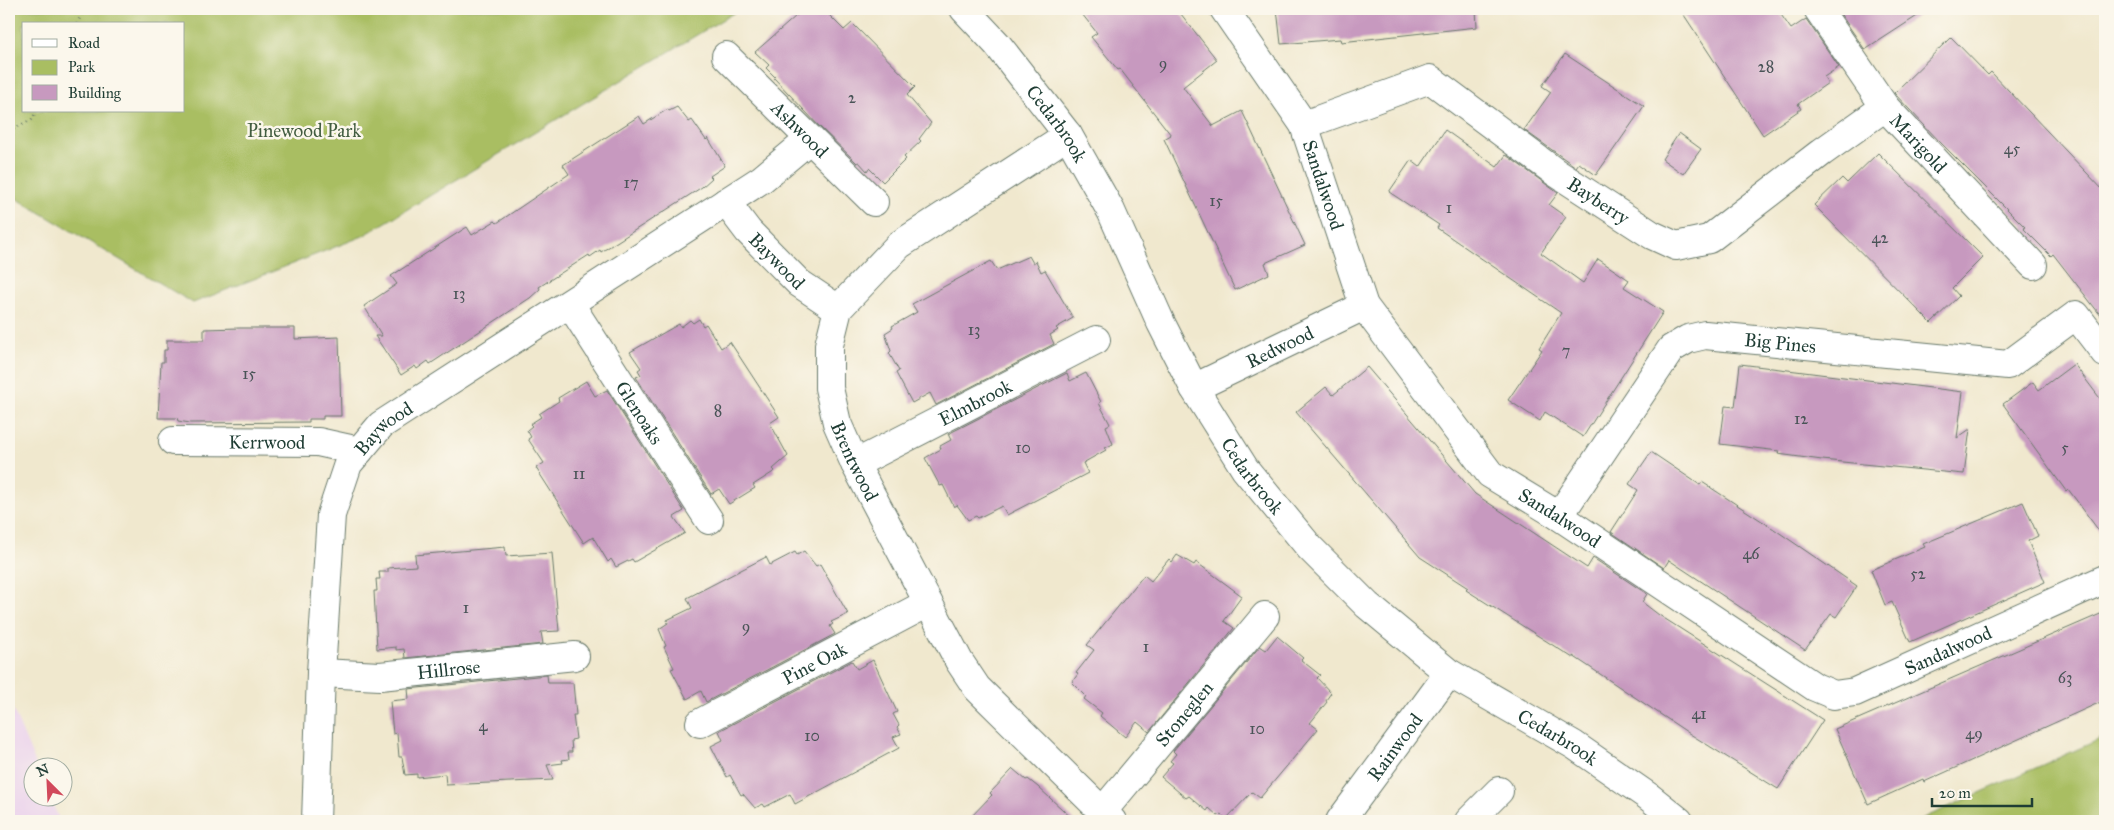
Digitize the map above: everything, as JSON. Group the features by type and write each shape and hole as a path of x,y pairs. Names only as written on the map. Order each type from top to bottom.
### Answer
{"street":[{"name":"Cedarbrook","path":"964,9 997,44 1068,135 1112,211 1161,323 1194,388 1245,469 1310,548 1367,605 1449,673 1574,745 1649,797 1679,821"},
{"name":"Sandalwood","path":"1224,9 1304,125 1364,306 1490,474 1559,516 1815,686 1834,695 1855,692 2105,579"},
{"name":"Marigold","path":"1818,9 1885,107 2033,265"},
{"name":"Ashwood","path":"726,56 874,202"},
{"name":"Bayberry","path":"1304,125 1430,79 1555,172 1652,235 1676,246 1709,239 1822,152 1885,107"},
{"path":"838,308 899,245 1068,135"},
{"name":"Baywood","path":"316,821 321,672 331,515 348,464 381,425 762,179 810,139"},
{"name":"Baywood","path":"726,202 748,231 799,283 838,308"},
{"name":"Glenoaks","path":"570,304 710,520"},
{"name":"Redwood","path":"1194,388 1364,306"},
{"name":"Brentwood","path":"838,308 829,346 829,388 837,423 855,464 928,604 959,661 977,688 1107,816"},
{"name":"Big Pines","path":"1559,516 1671,349 1688,338 1705,335 2008,365 2076,315 2105,353"},
{"name":"Elmbrook","path":"855,464 1096,340"},
{"name":"Kerrwood","path":"174,441 318,442 359,451"},
{"name":"Pine Oak","path":"700,723 928,604"},
{"name":"Stoneglen","path":"1107,816 1265,616"},
{"name":"Hillrose","path":"321,672 380,676 575,656"},
{"name":"Rainwood","path":"1340,821 1449,673"},
{"path":"1469,821 1499,791"}],"path":[{"path":"78,22 84,9"},
{"path":"9,131 33,119 36,112"}],"shaded area":[{"path":"9,700 33,758 22,758 22,808 54,808 60,821 9,821"}],"green space":[{"name":"Pinewood Park","path":"9,9 740,9 363,236 193,303 9,194"},
{"path":"2105,737 2105,821 1917,821"}],"building":[{"path":"804,9 823,9 844,30 852,23 915,87 907,95 931,123 919,139 921,141 904,157 906,159 883,182 869,168 867,171 859,162 857,163 819,126 774,78 766,68 769,65 755,52"},
{"path":"1078,9 1177,9 1217,60 1183,87 1213,126 1242,111 1305,245 1265,263 1269,274 1235,290 1164,139 1171,135 1120,69 1118,70 1091,37 1097,33"},
{"path":"1277,9 1476,9 1477,27 1341,42 1340,39 1281,44"},
{"path":"1680,9 1777,9 1791,29 1806,19 1839,67 1824,77 1828,83 1798,104 1801,109 1763,135"},
{"path":"1837,9 1928,9 1865,50"},
{"path":"1951,37 1988,75 1991,72 2105,192 2105,321 2053,254 2051,256 2023,228 2025,227 1894,93"},
{"path":"1565,54 1644,106 1596,175 1579,163 1576,167 1524,130 1551,92 1542,86"},
{"path":"677,107 689,122 692,120 706,140 708,138 725,166 710,176 712,178 702,187 601,252 600,250 590,257 589,255 539,287 540,289 530,298 430,364 428,361 417,369 415,366 401,375 375,336 382,336 364,306 397,284 391,276 467,227 472,235 495,221 497,223 569,174 563,165 639,116 644,124 668,109 669,111"},
{"path":"1445,130 1497,167 1506,155 1558,193 1549,205 1566,217 1541,253 1583,283 1598,259 1629,280 1624,287 1663,312 1583,437 1545,412 1540,421 1508,400 1542,350 1539,348 1561,313 1437,228 1439,225 1389,192 1411,160 1420,167"},
{"path":"1679,133 1701,149 1683,174 1662,159"},
{"path":"1878,153 1983,257 1952,288 1959,296 1931,323 1814,205 1842,178 1847,183"},
{"path":"1029,256 1033,263 1036,261 1041,272 1045,270 1073,318 1056,328 1058,330 1050,335 1054,344 936,405 930,393 912,403 896,373 899,371 889,353 891,351 885,333 893,328 892,326 917,312 912,304 991,261 997,270"},
{"path":"699,319 703,326 706,324 721,348 730,342 779,417 770,423 788,456 773,469 775,471 753,485 755,488 729,504 719,489 711,494 636,377 641,375 638,370 641,368 630,352 679,324 681,327 690,320 693,323"},
{"path":"295,328 295,339 339,337 341,416 323,416 323,419 309,419 309,422 190,423 178,421 177,418 158,418 161,362 164,362 164,350 167,350 167,340 204,340 204,329"},
{"path":"1740,364 1963,392 1957,438 1970,429 1964,474 1822,460 1778,454 1779,451 1720,444 1725,406 1735,407"},
{"path":"2074,364 2105,405 2105,539 2068,489 2066,491 2003,404 2033,382 2039,390"},
{"path":"1367,367 1475,494 1587,568 1593,558 1647,594 1642,602 1659,615 1823,720 1778,789 1690,734 1573,656 1573,658 1466,590 1468,588 1420,557 1296,412 1326,387 1333,395"},
{"path":"1067,373 1070,381 1086,373 1110,424 1106,426 1113,444 1083,463 1088,473 1007,515 1002,506 978,518 976,516 968,520 957,505 954,507 943,485 940,486 925,458 941,449 940,446 951,440 948,434"},
{"path":"586,381 595,396 607,390 684,511 674,517 685,533 634,562 632,559 616,567 611,559 608,562 593,537 584,543 536,468 544,463 528,439 531,437 527,430 532,426 530,424 541,417 539,414 559,401 558,398"},
{"path":"1651,452 1700,485 1702,482 1857,586 1836,617 1831,614 1805,650 1669,560 1664,568 1611,532 1638,490 1629,484"},
{"path":"2023,502 2038,536 2028,541 2045,582 1910,642 1892,602 1885,605 1871,570 1925,547 1923,544"},
{"path":"505,547 506,556 552,553 559,631 541,632 543,644 405,658 404,649 396,650 396,647 377,649 374,591 377,591 376,579 380,579 379,572 388,572 388,568 416,566 415,555"},
{"path":"804,551 816,566 820,564 848,614 831,622 833,624 830,626 835,634 706,702 701,691 687,699 671,669 674,668 664,647 666,646 659,629 668,623 667,620 692,608 687,598 766,557 770,565 795,552 797,555"},
{"path":"1177,555 1194,565 1196,562 1242,596 1224,621 1234,628 1149,732 1137,722 1125,737 1100,716 1102,713 1084,699 1086,696 1072,682 1078,674 1076,673 1094,650 1087,645 1144,575 1151,581 1169,559 1172,562"},
{"path":"2105,612 2105,700 1924,782 1923,779 1868,804 1835,729"},
{"path":"1277,636 1303,658 1301,660 1320,675 1317,678 1331,693 1326,700 1327,702 1310,723 1318,729 1260,798 1252,792 1226,819 1221,814 1218,816 1209,808 1207,811 1189,796 1186,798 1161,777 1173,763 1170,761 1176,754 1173,751 1260,646 1266,650"},
{"path":"873,660 897,712 893,714 901,734 893,737 899,748 795,804 790,794 765,807 763,804 755,808 743,794 741,795 730,775 727,777 711,746 723,740 719,731 852,661 857,669"},
{"path":"547,675 548,683 573,683 576,715 573,715 576,739 571,740 572,752 568,752 569,759 562,760 563,763 547,765 553,780 446,785 445,774 417,777 417,774 405,775 402,757 399,757 397,733 393,734 390,701 409,699 408,689"},
{"path":"1013,769 1038,787 1075,821 967,821"}]}
